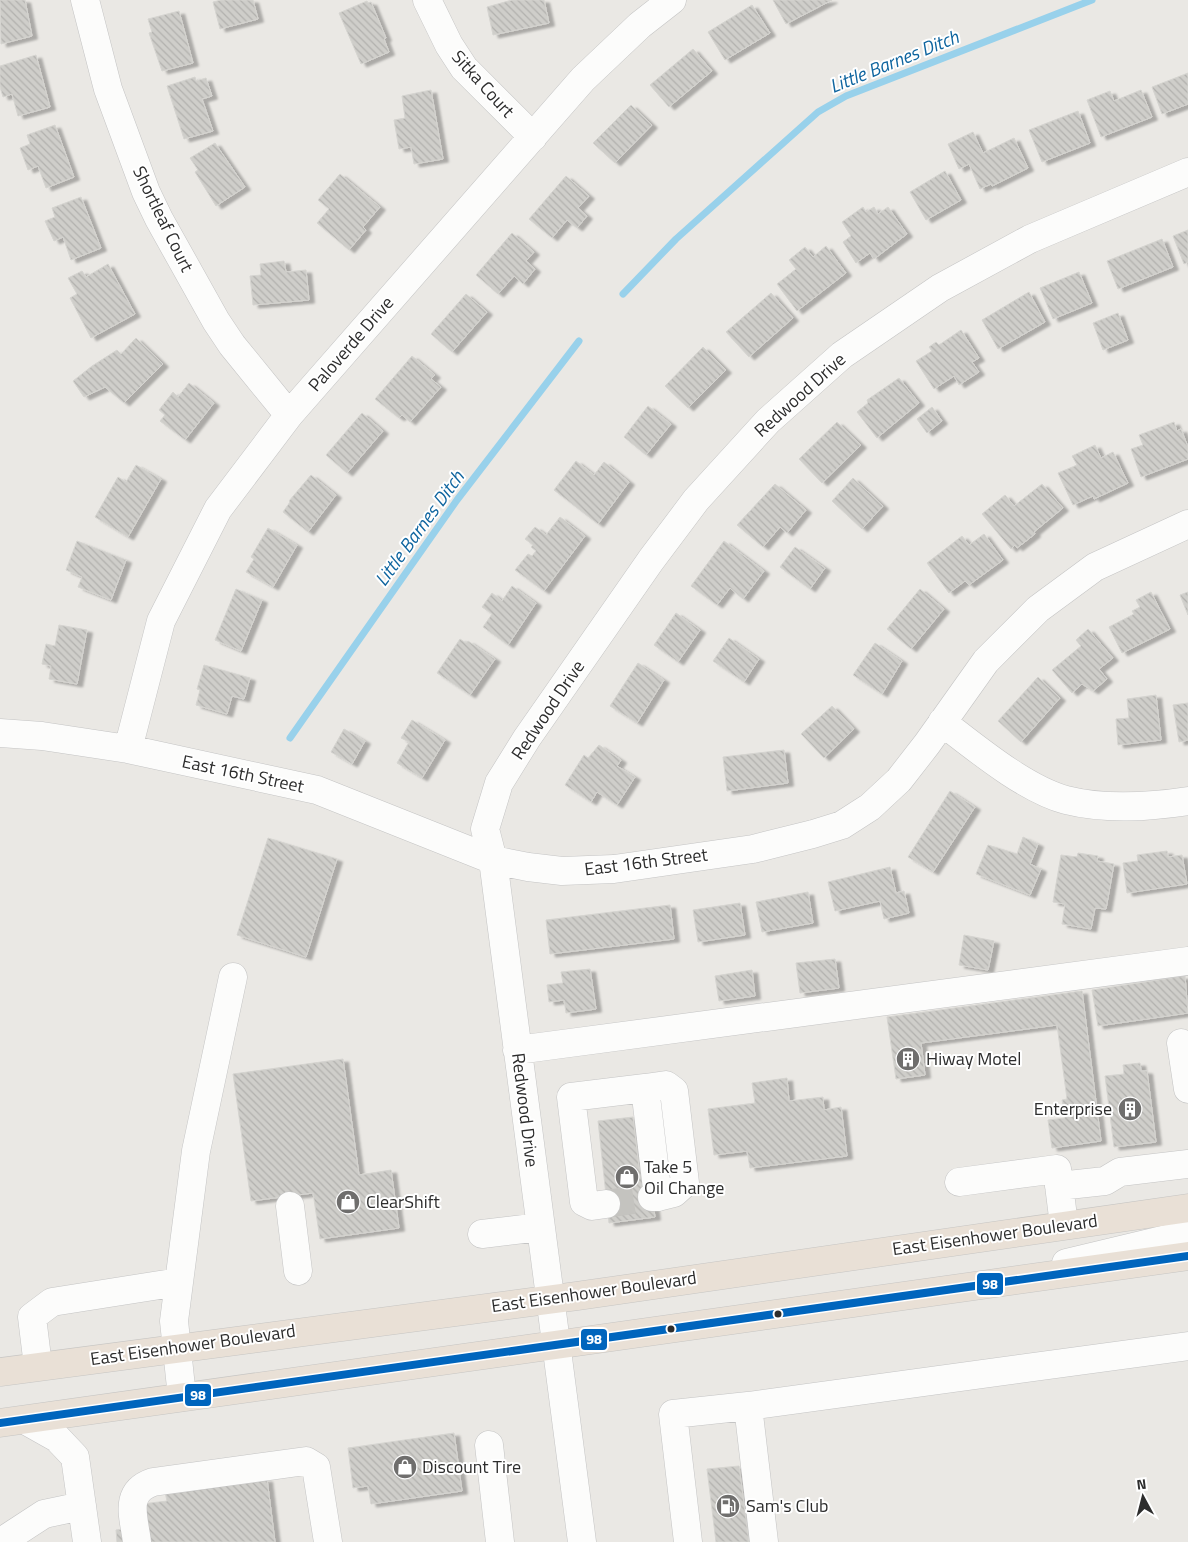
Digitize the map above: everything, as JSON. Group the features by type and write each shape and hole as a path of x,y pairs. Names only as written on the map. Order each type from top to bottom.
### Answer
{"highway":[{"name":"East Eisenhower Boulevard","path":"0,1372 177,1347 549,1300 1188,1208"},
{"path":"13,1422 1188,1256"}],"street":[{"name":"Shortleaf Court","path":"85,0 108,89 146,192 159,219 216,321 232,345 289,415"},
{"name":"Sitka Court","path":"428,0 449,45 464,68 532,137"},
{"name":"Paloverde Drive","path":"128,749 161,621 218,509 289,415 583,79 640,25 672,0"},
{"name":"Redwood Drive","path":"582,1542 493,860 485,829 499,783 651,560 696,500 768,420 842,354 940,288 1030,239 1188,172"},
{"name":"East 16th Street","path":"0,732 42,736 128,749 318,790 493,860 562,871 614,868 753,849 842,825 870,807 899,780 986,661 1038,609 1095,567 1188,524"},
{"path":"942,722 1000,764 1033,785 1064,799 1131,807 1188,801"},
{"path":"517,1050 1188,961"},
{"path":"182,1397 174,1321 196,1151 233,977"},
{"path":"1181,1043 1188,1089"},
{"path":"606,1204 592,1206 584,1202 571,1097 666,1085 674,1092 685,1183 674,1193 655,1197"},
{"path":"1059,1186 1105,1181 1120,1172 1188,1164"},
{"path":"959,1182 1057,1169 1064,1225"},
{"path":"290,1206 298,1271"},
{"path":"482,1234 540,1227"},
{"path":"970,1286 1188,1232"},
{"path":"38,1366 32,1317 52,1302 179,1282"},
{"path":"688,1542 673,1414 748,1406 1188,1346"},
{"path":"748,1406 764,1542"},
{"path":"13,1422 57,1438 75,1457 87,1542"},
{"path":"489,1445 500,1542"},
{"path":"137,1542 132,1504 135,1494 142,1486 153,1482 306,1461 316,1467 328,1542"},
{"path":"1,1542 44,1514 82,1506"}],"building":[{"path":"0,0 25,0 32,36 1,44"},
{"path":"221,0 253,0 258,19 220,29 213,2"},
{"path":"512,0 544,0 549,23 493,35 487,7"},
{"path":"773,0 832,0 786,24"},
{"path":"367,1 368,3 371,2 386,38 384,39 389,52 361,64 339,13"},
{"path":"752,5 770,33 725,60 708,32"},
{"path":"179,11 193,63 162,71 149,33 152,32 148,19"},
{"path":"693,49 712,71 669,107 650,85"},
{"path":"36,55 50,107 18,116 12,94 3,97 0,87 0,66"},
{"path":"1188,73 1188,104 1162,114 1152,87"},
{"path":"195,77 196,81 206,78 212,96 202,99 213,131 184,139 167,86"},
{"path":"431,90 443,159 414,164 411,147 399,149 394,120 405,118 402,96"},
{"path":"1141,90 1152,117 1101,137 1087,100 1110,91 1114,101"},
{"path":"631,105 652,125 615,163 593,143"},
{"path":"1078,111 1090,143 1042,162 1029,130"},
{"path":"55,125 74,177 46,188 38,166 28,170 20,148 30,144 27,135"},
{"path":"973,132 983,153 1014,138 1028,168 992,186 991,184 980,189 969,164 959,169 948,144"},
{"path":"215,143 245,187 216,206 195,172 198,170 190,158"},
{"path":"945,171 961,200 926,220 910,192"},
{"path":"340,174 380,207 363,227 366,230 349,250 317,223 329,209 318,200"},
{"path":"566,176 589,196 578,208 587,216 577,228 567,220 552,238 529,219"},
{"path":"81,197 101,248 71,260 63,237 54,241 45,221 55,217 52,208"},
{"path":"863,207 866,212 874,207 878,214 888,207 907,234 874,259 870,253 856,263 843,242 851,236 842,222"},
{"path":"1188,230 1188,262 1184,264 1173,236"},
{"path":"512,233 534,252 526,261 535,269 523,284 514,276 498,294 476,275"},
{"path":"1162,239 1173,267 1118,289 1107,261"},
{"path":"826,246 846,273 797,311 777,284 796,269 789,260 805,247 813,257"},
{"path":"284,261 286,272 306,270 309,300 253,305 250,276 261,275 260,264"},
{"path":"108,264 135,314 91,338 70,298 77,294 68,278 82,271 86,277"},
{"path":"1079,272 1092,303 1053,319 1040,288"},
{"path":"1029,292 1045,322 998,349 982,320"},
{"path":"771,293 793,318 749,357 726,332"},
{"path":"466,294 487,312 452,352 431,334"},
{"path":"1118,313 1128,340 1103,350 1093,323"},
{"path":"961,330 979,358 972,362 979,372 959,385 954,376 934,389 916,361 932,351 929,347 936,342 939,345"},
{"path":"136,338 163,364 124,403 105,387 84,397 73,381 117,350 121,354"},
{"path":"703,347 726,370 688,408 665,386"},
{"path":"412,356 435,375 431,379 441,387 410,422 402,415 399,418 375,399"},
{"path":"899,378 919,403 877,438 857,412 868,403 867,400"},
{"path":"189,383 214,403 185,440 160,421 165,415 159,410 173,392 178,397"},
{"path":"648,406 671,424 646,455 624,437"},
{"path":"932,407 942,421 927,433 917,419"},
{"path":"362,413 383,431 347,473 326,455"},
{"path":"837,422 861,445 822,483 799,459"},
{"path":"1174,422 1177,431 1181,429 1188,447 1188,459 1141,477 1131,449 1143,445 1139,435"},
{"path":"1095,445 1101,458 1113,452 1128,483 1094,499 1093,496 1073,505 1058,473 1077,465 1072,456"},
{"path":"576,461 594,475 604,462 629,482 598,524 554,490"},
{"path":"136,465 161,479 128,537 95,517 118,477 126,482"},
{"path":"311,475 336,495 308,532 283,512 289,501"},
{"path":"853,478 883,506 862,529 832,501"},
{"path":"775,484 806,510 787,533 780,527 763,547 737,525"},
{"path":"1042,484 1063,508 1034,532 1035,534 1017,548 1015,545 1011,549 982,514 1005,495 1014,506"},
{"path":"560,517 585,536 544,591 515,570 528,554 532,556 536,551 531,547 533,545 525,539 535,527 546,535"},
{"path":"268,528 297,545 273,587 246,572 254,559 251,557"},
{"path":"984,534 1003,560 969,585 965,581 949,593 927,563 962,536 969,545"},
{"path":"77,541 126,560 111,600 78,587 82,577 66,570"},
{"path":"724,541 764,571 743,599 730,588 717,605 691,586"},
{"path":"795,547 825,568 810,589 780,567"},
{"path":"512,586 536,603 508,645 483,627 492,614 482,607 492,593 502,601"},
{"path":"236,589 262,600 241,651 215,640"},
{"path":"920,589 944,609 911,649 887,629"},
{"path":"1151,592 1170,629 1122,653 1109,627 1134,614 1132,611 1140,607 1136,600"},
{"path":"1188,592 1188,615 1180,595"},
{"path":"676,613 700,630 678,662 654,645"},
{"path":"59,625 87,630 77,684 49,679 51,666 42,664 46,644 55,646"},
{"path":"1088,629 1113,658 1099,669 1107,679 1093,691 1082,684 1072,693 1052,670 1081,646 1076,640"},
{"path":"729,638 759,659 744,682 713,661"},
{"path":"460,639 466,643 468,641 495,659 470,695 437,673"},
{"path":"875,643 902,661 882,694 853,675"},
{"path":"638,663 664,680 637,723 610,706"},
{"path":"204,665 250,678 244,699 232,696 227,714 196,705 200,690 197,689"},
{"path":"1038,677 1060,698 1021,742 998,721"},
{"path":"1156,695 1161,740 1118,745 1116,719 1129,718 1127,699"},
{"path":"1188,703 1188,740 1179,742 1173,705"},
{"path":"832,706 854,729 824,758 801,734"},
{"path":"412,720 445,740 422,778 397,763 409,742 401,738"},
{"path":"344,729 365,741 352,764 331,752"},
{"path":"599,745 621,760 617,766 635,777 617,805 597,792 591,802 565,785 584,755 588,758"},
{"path":"784,750 788,783 727,791 723,757"},
{"path":"950,791 975,807 933,872 908,857"},
{"path":"1023,837 1038,844 1030,864 1041,869 1030,895 976,874 988,845 1017,854"},
{"path":"268,838 337,859 306,957 237,935"},
{"path":"1167,851 1168,857 1182,855 1187,884 1127,893 1123,863 1138,861 1137,855"},
{"path":"1078,853 1098,856 1097,861 1114,864 1106,909 1095,908 1091,929 1062,924 1065,904 1053,902 1061,855 1077,857"},
{"path":"890,867 896,893 904,891 909,913 884,919 880,901 835,911 828,882"},
{"path":"808,892 813,923 762,932 756,902"},
{"path":"740,903 745,935 698,942 693,910"},
{"path":"670,905 674,939 550,954 546,920"},
{"path":"964,935 994,941 988,970 959,965"},
{"path":"835,959 839,988 800,993 796,963"},
{"path":"590,969 596,1009 566,1013 564,1000 549,1002 547,985 563,983 561,972"},
{"path":"752,970 755,996 719,1001 715,976"},
{"path":"1185,976 1188,1013 1098,1026 1092,990"},
{"name":"Hiway Motel","path":"1082,991 1101,1141 1052,1148 1048,1120 1065,1118 1062,1100 1067,1099 1057,1025 921,1043 925,1075 896,1079 887,1017"},
{"path":"343,1059 359,1175 391,1170 399,1228 320,1239 313,1193 251,1201 233,1074"},
{"name":"Enterprise","path":"1140,1063 1141,1071 1147,1071 1156,1142 1114,1147 1105,1076 1124,1074 1123,1065"},
{"path":"787,1078 789,1101 823,1097 824,1110 841,1107 847,1156 750,1168 747,1151 714,1155 708,1109 755,1103 752,1083"},
{"name":"Take 5 Oil Change","path":"633,1117 639,1168 648,1167 655,1217 609,1223 598,1121"},
{"name":"Discount Tire","path":"454,1433 462,1491 371,1504 368,1486 353,1488 348,1448"},
{"name":"Sam's Club","path":"739,1466 749,1542 716,1542 707,1469"},
{"path":"267,1479 275,1542 147,1542 142,1504 167,1501 165,1492"},
{"path":"145,1526 147,1542 117,1542 116,1530"}],"waterway":[{"name":"Little Barnes Ditch","path":"623,294 676,239 818,112 846,96 1092,0"},
{"name":"Little Barnes Ditch","path":"290,738 457,500 579,341"}],"tunnel":[{"path":"606,1204 652,1197"}],"transit line":[{"name":"98","path":"0,1423 1188,1256"}],"place":[{"name":"Hiway Motel","path":"908,1059"},
{"name":"Enterprise","path":"1130,1109"},
{"name":"Take 5 Oil Change","path":"627,1177"},
{"name":"ClearShift","path":"348,1202"},
{"name":"Discount Tire","path":"405,1467"},
{"name":"Sam's Club","path":"728,1506"}]}
